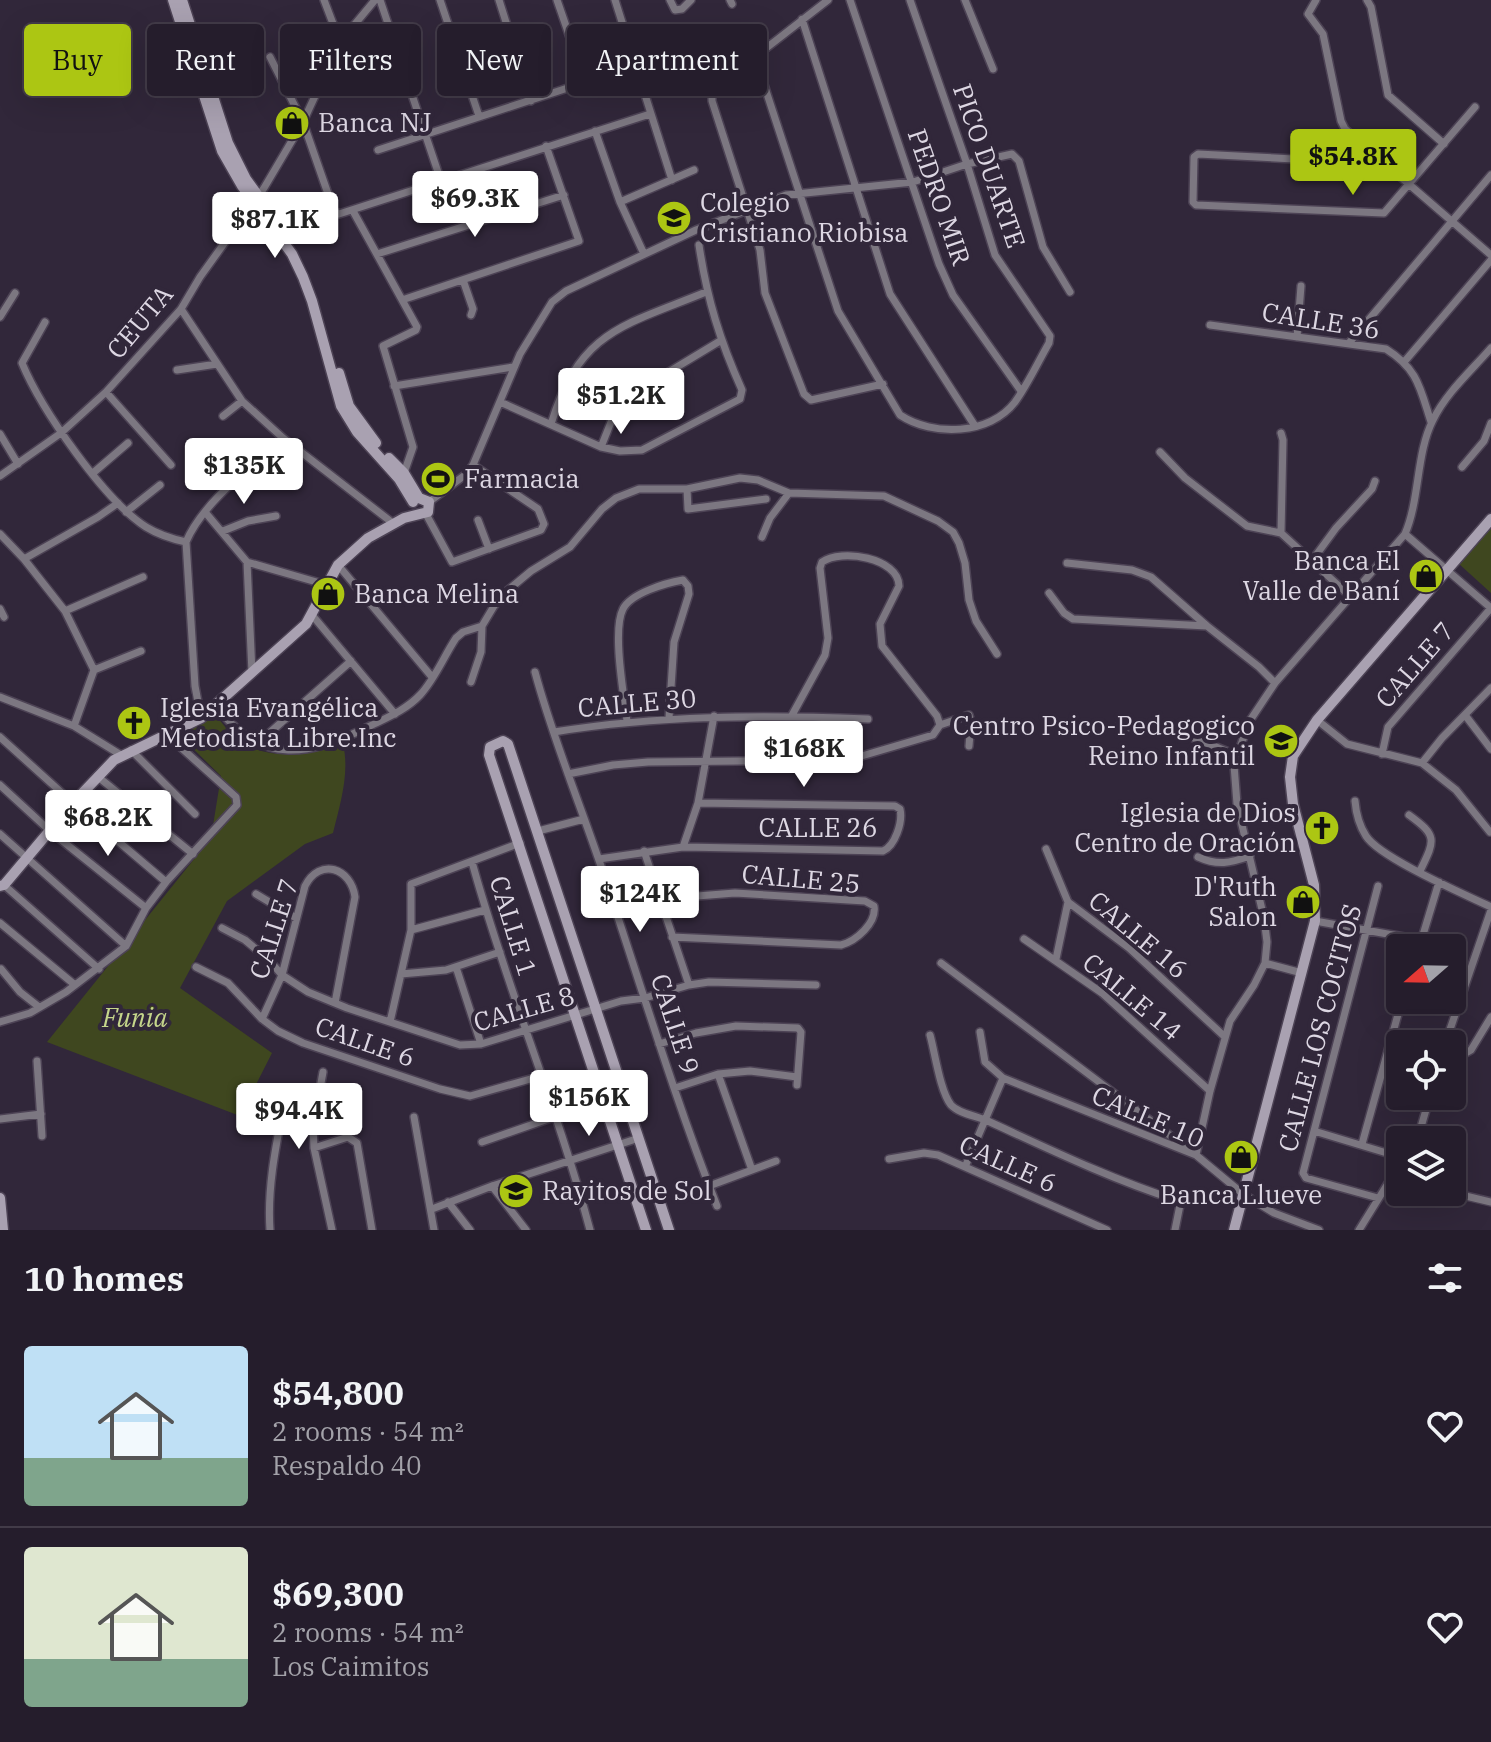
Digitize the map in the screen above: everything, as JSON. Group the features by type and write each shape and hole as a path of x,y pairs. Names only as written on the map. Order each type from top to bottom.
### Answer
{"street":[{"path":"99,969 1,885 28,858 97,776 126,753 201,718 216,706 312,615 338,565 368,538 430,508 418,501 348,419 341,406 303,277 256,198 222,151 173,0"},
{"path":"182,0 228,143 256,198 293,243 308,270 319,298 349,406 372,439 404,473 418,501"},
{"path":"324,0 333,24"},
{"path":"378,0 441,181"},
{"name":"CEUTA","path":"356,24 378,0"},
{"path":"440,0 479,116"},
{"path":"499,0 531,101"},
{"path":"378,150 583,83 557,0"},
{"path":"615,0 672,180"},
{"path":"670,0 675,10 682,9 691,0"},
{"path":"767,47 828,0"},
{"name":"PEDRO MIR","path":"850,0 939,264 953,295 1021,391"},
{"name":"PICO DUARTE","path":"910,0 995,255 1050,336 1021,391"},
{"path":"965,0 993,69"},
{"path":"1316,0 1308,14 1323,34 1345,129 1491,257 1405,361"},
{"path":"1367,0 1388,95 1444,144"},
{"path":"802,19 890,294 975,426"},
{"path":"270,57 303,122 334,211 339,214 650,114"},
{"path":"767,94 838,311 905,418 949,432 975,426 996,417 1014,404 1021,391"},
{"name":"CEUTA","path":"0,476 61,433 106,392 181,309 256,198 303,122 315,96"},
{"path":"712,96 760,250 765,293 804,394 811,400 883,384"},
{"path":"1368,149 1352,162 1198,154 1194,157 1193,202 1196,205 1379,214 1391,208 1475,107"},
{"path":"595,131 620,202 644,254"},
{"path":"402,300 578,243 579,238 546,146"},
{"path":"399,521 418,501 465,475 473,465 513,367 552,302 566,291 644,254 746,210 799,192 913,182 967,164 1012,154 1016,156 1043,247 1070,292"},
{"path":"620,202 694,170"},
{"path":"1349,343 1491,175"},
{"path":"377,254 564,195"},
{"path":"353,211 417,328 383,346 413,447 404,473"},
{"path":"500,402 601,447 620,451 642,450 740,399 742,390 720,341 706,292 699,245"},
{"path":"463,280 473,309 471,315"},
{"path":"1297,337 1301,286"},
{"path":"551,424 561,391 590,348 632,323 706,292"},
{"path":"0,317 15,293"},
{"path":"181,309 242,401 283,438 399,521"},
{"path":"45,322 22,363 61,433 126,512 163,537 186,542"},
{"name":"CALLE 36","path":"1210,325 1386,349 1405,361 1421,390 1431,422"},
{"path":"601,447 619,402 720,341"},
{"path":"941,963 1196,1155 1230,1021 1265,963 1267,942 1264,918 1234,785 1236,755 1249,722 1275,683 1405,534 1412,519 1431,422 1443,403 1491,348"},
{"path":"177,370 217,364"},
{"path":"394,386 513,367"},
{"path":"106,392 171,465"},
{"path":"223,416 242,401"},
{"path":"1462,467 1484,441 1491,423"},
{"path":"1281,433 1281,533"},
{"path":"0,434 18,464"},
{"path":"201,718 195,686 186,542 193,526 205,512 283,438"},
{"path":"1484,441 1491,448"},
{"path":"93,473 128,443"},
{"path":"1160,452 1185,478 1247,526 1281,533 1351,597"},
{"path":"418,501 413,511 423,514 452,562 541,530 544,524 538,509 473,465"},
{"path":"471,682 481,652 482,626 494,606 531,571 560,556 602,509 616,498 639,489 687,489 740,478 758,480 789,493 884,496 918,510 953,532 965,563 969,600 976,621 997,654"},
{"path":"1311,562 1336,528 1372,489 1375,481"},
{"path":"126,512 160,485"},
{"path":"687,489 688,509 766,499"},
{"path":"762,537 770,518 789,493"},
{"path":"24,559 118,503"},
{"path":"205,512 247,562 252,673"},
{"path":"223,531 248,521 276,516"},
{"path":"1234,1230 1315,921 1314,885 1293,804 1290,777 1293,756 1317,720 1491,519"},
{"path":"478,520 489,549"},
{"path":"0,534 65,611 94,670 74,726"},
{"path":"1405,534 1491,608"},
{"path":"568,774 613,765 706,759 848,760 933,735 939,731 940,725 917,688 882,646 880,624 899,586 899,580 892,570 867,557 854,555 836,556 822,562 820,568 828,638 825,655 791,717"},
{"path":"247,562 327,585"},
{"path":"1067,563 1132,570 1151,577 1275,683"},
{"path":"338,565 432,677"},
{"path":"65,611 143,577"},
{"path":"627,721 618,629 624,606 636,597 683,580 689,594 674,642 669,718"},
{"path":"1049,593 1064,613 1073,619 1207,626"},
{"name":"CALLE 7","path":"1382,754 1388,727 1491,608"},
{"path":"312,615 395,714"},
{"path":"216,706 243,736 286,750 310,750 395,714 420,695 456,638 463,632 482,626"},
{"path":"94,670 141,651"},
{"path":"258,743 351,661"},
{"name":"CALLE 9","path":"535,672 659,1044 717,1206"},
{"path":"1422,763 1491,688"},
{"path":"0,697 74,726 126,753 195,814"},
{"path":"940,725 969,715 969,746"},
{"path":"1465,715 1491,749"},
{"path":"683,847 698,803 714,716"},
{"name":"CALLE 30","path":"554,732 627,721 714,716 868,719"},
{"path":"1317,720 1347,744 1422,763 1456,790 1490,832"},
{"path":"1117,727 1164,726 1236,755"},
{"path":"0,1022 39,1007 99,969 126,946 146,908 166,882 235,807 237,800 167,735"},
{"path":"0,737 166,882"},
{"path":"646,1230 489,755 492,745 503,741 508,744 538,831 669,1230"},
{"path":"97,776 193,854"},
{"path":"0,785 50,831 146,908"},
{"path":"1355,801 1357,816 1367,838 1385,854 1491,908 1450,1030"},
{"name":"CALLE 26","path":"599,859 683,847 883,851 891,846 902,815 895,806 698,803"},
{"path":"1409,815 1431,834 1433,843 1420,871"},
{"path":"538,831 584,819"},
{"path":"0,834 126,946"},
{"path":"390,1022 411,930 411,884 520,843"},
{"name":"CALLE 16","path":"1046,849 1068,902 1129,948 1225,1037"},
{"path":"644,851 689,985"},
{"path":"1198,857 1213,864 1229,863 1250,856"},
{"name":"CALLE 1","path":"472,862 590,1230"},
{"name":"CALLE 7","path":"262,1019 282,975 305,886 317,871 334,869 349,879 354,887 355,902 335,1003"},
{"path":"1423,934 1439,882"},
{"name":"CALLE LOS COCITOS","path":"1378,886 1303,1173 1306,1178 1378,1198"},
{"name":"CALLE 25","path":"659,899 735,893 865,901 876,911 872,922 841,945 672,937"},
{"path":"256,894 296,918"},
{"path":"1056,959 1068,902"},
{"path":"411,930 485,910"},
{"path":"1315,921 1386,935"},
{"path":"0,923 75,985"},
{"name":"CALLE 8","path":"222,928 245,940 282,975 308,992 460,1045 481,1044 575,1014 689,985 709,982 816,985"},
{"name":"CALLE 14","path":"1024,939 1102,993 1210,1091"},
{"path":"401,974 456,967 500,952"},
{"path":"1265,963 1302,973"},
{"name":"CALLE 6","path":"196,967 228,983 262,1019 278,1031 303,1043 462,1096 486,1093 541,1076"},
{"path":"456,967 481,1044"},
{"path":"1,969 20,992 39,1007"},
{"path":"1362,1144 1398,1014"},
{"path":"1466,1053 1471,1050 1491,1017"},
{"path":"659,1044 736,1026 798,1028 801,1032 797,1081 750,1071 718,1074 675,1088"},
{"path":"965,1167 1003,1078 985,1062 980,1032"},
{"path":"930,1035 949,1103 955,1109 985,1119 1132,1186 1176,1200 1180,1205 1175,1230"},
{"path":"37,1061 42,1136"},
{"path":"323,1072 314,1118 314,1148 332,1230"},
{"path":"718,1074 752,1170"},
{"name":"CALLE 10","path":"1003,1078 1196,1155 1243,1194 1287,1220 1319,1230"},
{"path":"270,1230 268,1205 284,1104"},
{"path":"0,1119 41,1114"},
{"path":"414,1117 434,1230"},
{"path":"482,1142 554,1117"},
{"path":"1314,1131 1386,1152"},
{"path":"314,1148 348,1137 357,1143 372,1230"},
{"path":"432,1209 639,1138"},
{"name":"CALLE 6","path":"889,1159 924,1153 938,1155 1089,1226 1107,1230"},
{"path":"709,1186 776,1161"},
{"path":"492,1186 526,1230"},
{"path":"1359,1230 1386,1190"},
{"path":"1466,1196 1491,1202"},
{"path":"448,1202 470,1230"},
{"path":"0,1206 3,1230"}],"green space":[{"path":"1491,524 1491,593 1458,563"},
{"name":"Funia","path":"216,716 239,741 255,749 293,754 343,744 345,755 343,788 333,833 305,844 227,901 180,988 272,1053 240,1116 47,1042 211,838 221,776 180,736"}],"place":[{"name":"Banca NJ","path":"292,123"},
{"name":"Colegio Cristiano Riobisa","path":"674,218"},
{"name":"Farmacia","path":"438,479"},
{"name":"Banca El Valle de Baní","path":"1426,576"},
{"name":"Banca Melina","path":"328,594"},
{"name":"Iglesia Evangélica Metodista Libre.Inc","path":"134,723"},
{"name":"Centro Psico-Pedagogico Reino Infantil","path":"1281,741"},
{"name":"Iglesia de Dios Centro de Oración","path":"1322,828"},
{"name":"D'Ruth Salon","path":"1303,902"},
{"name":"Banca Llueve","path":"1241,1157"},
{"name":"Rayitos de Sol","path":"516,1191"}]}
